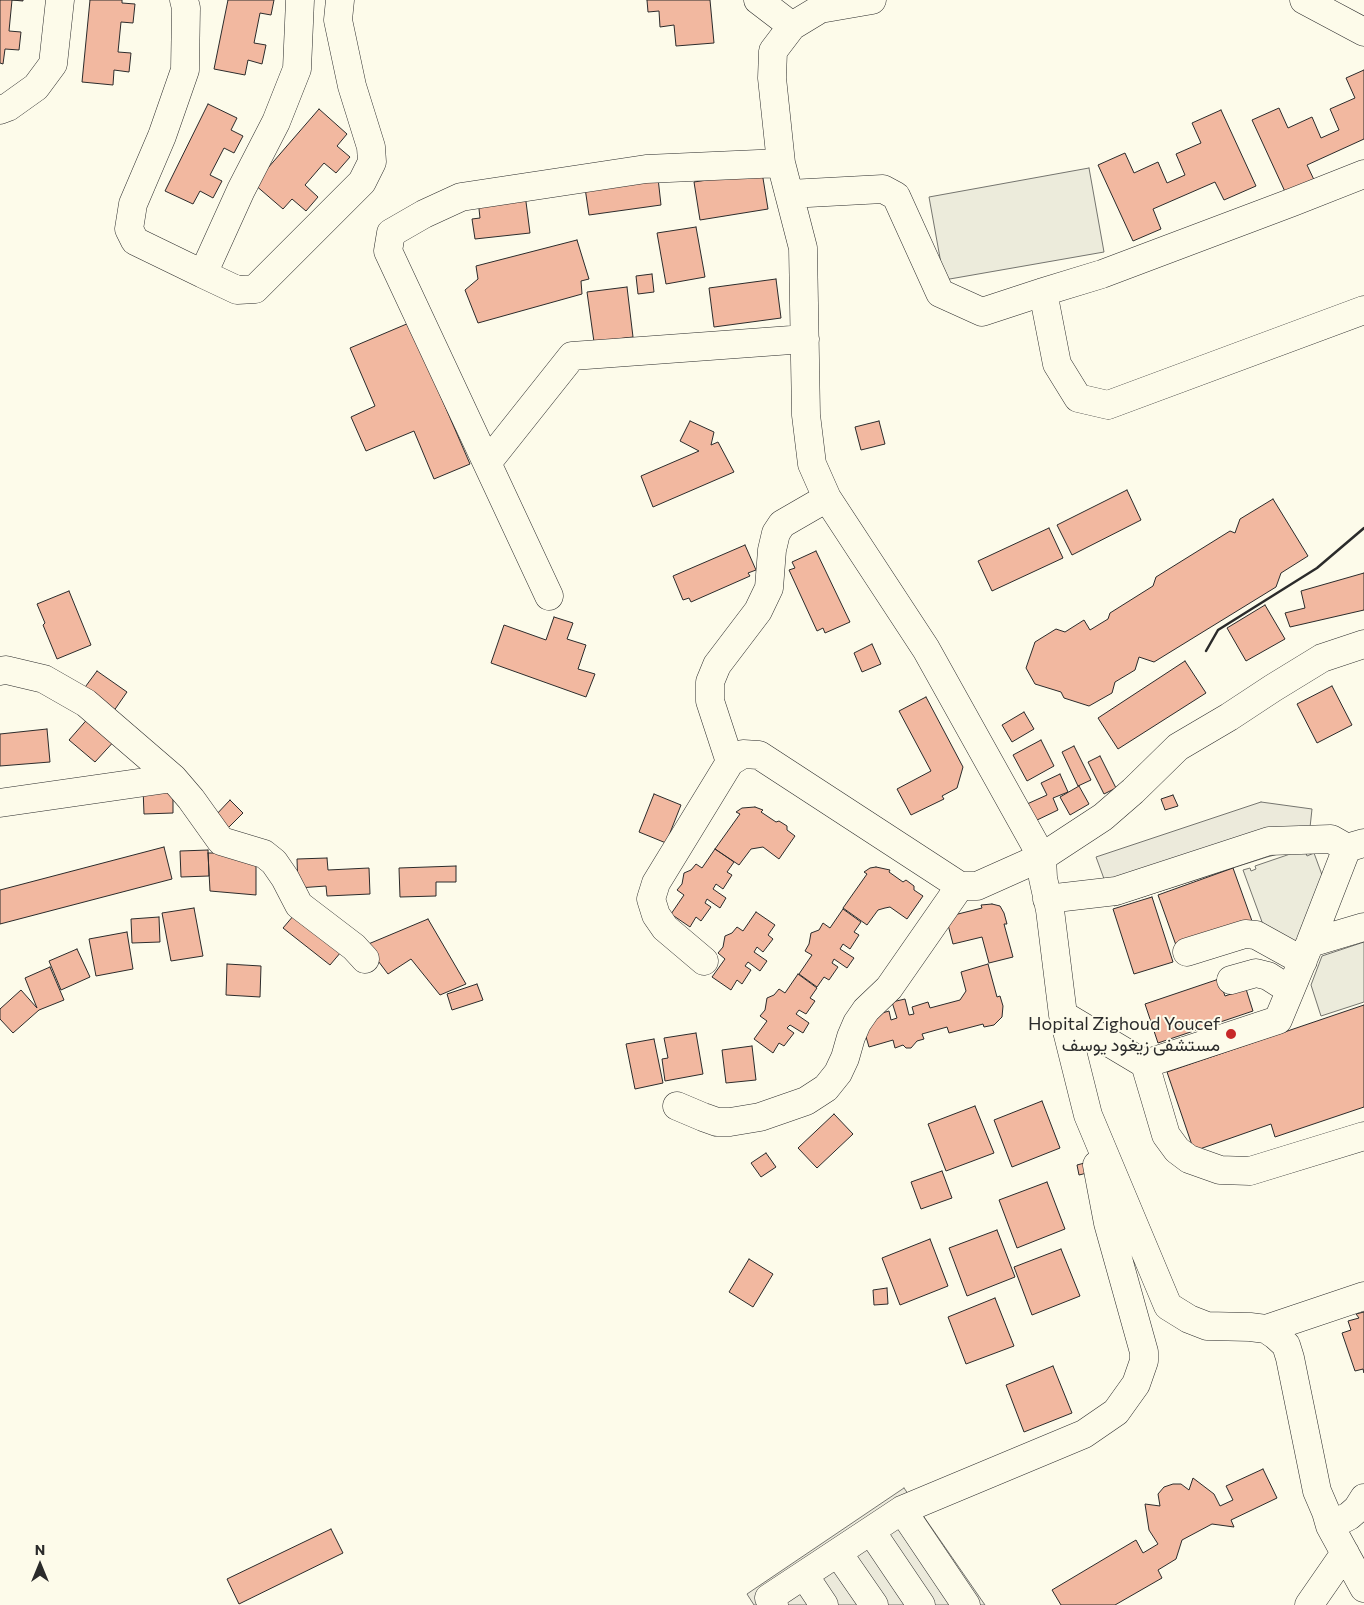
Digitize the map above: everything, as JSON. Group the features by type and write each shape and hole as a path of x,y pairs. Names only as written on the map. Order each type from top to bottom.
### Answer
{"street":[{"path":"0,110 8,108 36,87 52,64 60,0"},
{"path":"184,0 186,8 185,70 162,136 133,204 129,229 134,241 236,290 254,289 362,182 372,162 371,147 352,86 338,20 340,0"},
{"path":"203,274 241,190 276,122 297,69 300,0"},
{"path":"758,0 792,26"},
{"path":"774,1605 770,1598 902,1510 1084,1434 1116,1412 1136,1384 1144,1361 1144,1352 1108,1223 1088,1115 1063,1015 1043,878 1042,857 926,649 827,498 812,464 806,415 803,248 781,163 772,78 773,51 792,26 820,9 872,0"},
{"path":"1304,0 1364,32"},
{"path":"549,596 388,251 391,233 424,214 461,197 646,169 781,163"},
{"path":"789,194 883,189 896,196 940,293 982,312 1102,274 1364,174"},
{"path":"1043,292 1057,364 1078,398 1108,406 1364,310"},
{"path":"487,463 572,356 805,338"},
{"path":"730,762 710,701 710,682 717,665 758,611 769,588 772,550 776,533 782,524 827,498"},
{"path":"704,961 665,928 656,915 652,899 656,883 730,762 743,754 759,754 960,886 977,886 1042,857 1103,817 1178,747 1322,658 1364,644"},
{"path":"0,671 6,670 44,679 86,703 173,778 191,799 221,841 264,854 274,862 299,905 354,947 366,959"},
{"path":"0,803 173,778"},
{"path":"1047,899 1116,891 1269,841 1331,839 1359,849 1306,952 1278,1020 1145,1064"},
{"path":"678,1106 703,1118 717,1122 730,1122 760,1117 806,1101 826,1088 842,1066 857,1023 866,1010 889,988 960,886"},
{"path":"1187,952 1245,934 1256,935 1306,952 1364,927"},
{"path":"1231,980 1256,973 1268,976 1290,990"},
{"path":"1063,1015 1145,1064 1166,1135 1177,1150 1189,1159 1205,1166 1220,1170 1250,1171 1364,1136"},
{"path":"1088,1115 1168,1306 1189,1320 1207,1326 1250,1327 1266,1330 1276,1335 1286,1345 1317,1491 1330,1526 1364,1588"},
{"path":"1266,1330 1364,1296"},
{"path":"1330,1526 1349,1516 1364,1498"},
{"path":"902,1510 966,1605"},
{"path":"872,1531 921,1605"},
{"path":"838,1552 874,1605"},
{"path":"1309,1605 1345,1553"},
{"path":"804,1575 824,1605"}],"shaded area":[{"path":"1089,168 1104,252 944,280 929,197"},
{"path":"1261,802 1312,809 1308,846 1267,857 1114,906 1096,857"},
{"path":"1299,851 1305,851 1307,856 1314,853 1325,883 1300,946 1265,930 1243,870 1250,868 1251,871 1256,869 1255,866"},
{"path":"1364,942 1364,1002 1321,1016 1311,985 1322,956"},
{"path":"904,1488 985,1605 754,1605 747,1594"}],"building":[{"path":"0,0 12,0 9,31 21,32 19,50 5,49 3,64 0,63"},
{"path":"90,0 122,0 122,3 135,4 133,23 121,22 118,52 131,53 129,72 114,70 113,85 82,82"},
{"path":"228,0 274,0 271,15 260,13 254,43 266,45 262,64 248,60 245,75 214,69"},
{"path":"647,0 710,0 714,43 676,46 674,25 660,27 659,11 648,12"},
{"path":"1364,70 1364,139 1307,165 1316,184 1287,196 1252,120 1279,108 1288,128 1312,117 1321,138 1339,130 1330,109 1355,98 1346,78"},
{"path":"208,104 237,118 231,130 243,136 234,153 224,148 210,175 222,181 213,198 200,191 193,204 165,191"},
{"path":"319,109 347,134 337,146 350,157 336,173 324,163 305,185 318,197 306,211 292,199 283,209 254,184"},
{"path":"1221,110 1256,186 1224,200 1215,182 1153,209 1161,229 1133,241 1098,165 1125,153 1134,173 1158,162 1167,183 1185,175 1176,154 1201,143 1192,123"},
{"path":"762,172 768,209 700,220 694,182"},
{"path":"658,178 661,205 589,215 585,188"},
{"path":"525,194 530,233 475,239 472,219 480,218 478,200"},
{"path":"696,227 705,277 666,284 657,233"},
{"path":"577,240 589,279 581,281 582,294 478,323 465,290 478,279 476,266"},
{"path":"652,274 654,292 638,294 636,276"},
{"path":"776,279 781,318 714,327 709,288"},
{"path":"627,287 633,337 594,342 587,292"},
{"path":"409,323 470,464 434,479 414,431 366,451 351,417 375,406 350,348"},
{"path":"690,421 714,432 711,445 718,442 734,472 653,507 641,476 699,451 680,441"},
{"path":"879,421 885,444 861,450 855,427"},
{"path":"1127,490 1141,520 1072,555 1057,525"},
{"path":"1273,499 1308,556 1281,573 1276,587 1154,662 1139,657 1135,670 1115,682 1112,693 1089,706 1064,698 1061,692 1035,684 1026,668 1035,642 1056,629 1065,632 1084,620 1090,630 1108,619 1110,613 1153,586 1156,577 1230,531 1235,533 1240,519"},
{"path":"1049,528 1063,558 992,591 978,561"},
{"path":"745,545 756,570 748,573 750,576 691,602 689,598 683,600 673,576"},
{"path":"816,551 850,622 825,633 823,628 817,631 789,570 795,568 792,562"},
{"path":"1364,573 1364,610 1290,627 1285,613 1305,608 1301,591"},
{"path":"69,591 91,645 57,659 43,625 45,623 37,604"},
{"path":"1265,605 1285,639 1246,661 1227,628"},
{"path":"554,617 573,623 567,639 586,645 578,669 595,674 586,697 491,663 504,625 546,640"},
{"path":"872,644 881,664 862,672 854,653"},
{"path":"1185,661 1206,693 1118,749 1098,718"},
{"path":"97,671 127,692 111,715 80,694"},
{"path":"1332,686 1352,725 1317,743 1297,704"},
{"path":"926,697 963,767 957,788 942,796 944,799 911,815 897,789 931,771 899,711"},
{"path":"1024,712 1034,729 1012,742 1002,725"},
{"path":"91,715 117,738 95,762 69,740"},
{"path":"47,729 50,762 0,766 0,734"},
{"path":"1041,740 1054,766 1027,781 1013,755"},
{"path":"1074,746 1091,780 1078,786 1062,752"},
{"path":"1100,756 1116,788 1104,794 1088,762"},
{"path":"1060,774 1068,792 1053,798 1058,810 1035,821 1027,804 1047,795 1041,783"},
{"path":"1079,786 1089,804 1070,815 1060,797"},
{"path":"143,788 173,788 173,813 144,814"},
{"path":"654,794 681,805 666,843 639,832"},
{"path":"1173,795 1178,806 1165,810 1161,799"},
{"path":"230,800 243,813 227,829 214,817"},
{"path":"755,807 763,810 761,812 776,822 779,821 787,826 787,830 795,836 779,859 763,847 751,849 739,865 715,849 740,814 736,812 742,808"},
{"path":"164,847 172,879 0,924 0,890"},
{"path":"715,849 734,862 727,872 732,875 723,889 716,884 713,889 726,898 720,908 707,899 705,903 711,907 701,921 696,917 690,927 671,914 684,895 677,890 682,884 684,873 691,870 696,864 702,868"},
{"path":"208,850 209,876 181,877 180,851"},
{"path":"208,853 228,853 256,864 256,895 210,891"},
{"path":"327,858 328,870 369,868 370,894 327,896 326,886 298,888 297,859"},
{"path":"456,866 456,882 436,882 436,896 400,897 399,868"},
{"path":"876,867 890,870 889,872 903,882 906,880 914,886 914,890 923,896 907,919 890,907 878,910 867,925 843,908 867,874 864,872"},
{"path":"1233,868 1252,921 1177,948 1158,895"},
{"path":"1152,897 1173,962 1134,974 1113,909"},
{"path":"992,904 1000,906 1004,913 1007,924 1004,924 1013,957 989,963 982,937 953,944 946,917 982,908 981,905"},
{"path":"194,908 203,956 171,961 162,913"},
{"path":"843,909 861,922 854,932 859,935 850,949 843,944 840,949 854,958 847,968 834,959 832,963 838,967 829,980 824,977 817,987 799,974 812,955 805,951 809,944 811,933 819,930 823,923 830,928"},
{"path":"756,912 775,925 768,935 773,939 763,952 757,947 754,952 767,961 760,971 748,962 745,966 751,970 742,984 737,980 731,990 712,977 725,959 718,953 723,947 725,936 732,933 737,927 743,931"},
{"path":"294,915 341,952 330,965 283,928"},
{"path":"159,917 160,942 132,943 131,919"},
{"path":"428,919 466,984 440,995 411,959 388,974 366,945"},
{"path":"127,932 133,969 96,976 89,939"},
{"path":"77,949 90,977 61,990 49,961"},
{"path":"227,964 261,966 260,997 226,995"},
{"path":"988,964 997,997 1000,996 1003,1006 1002,1017 994,1025 984,1027 983,1024 949,1033 947,1027 922,1034 924,1039 917,1041 911,1048 906,1048 903,1045 895,1048 893,1040 869,1047 862,1023 872,1016 889,1011 891,1020 897,1018 892,1002 905,999 909,1015 914,1014 912,1007 928,1002 930,1008 960,1000 966,991 961,972"},
{"path":"50,967 64,1000 39,1010 13,1033 0,1019 0,1009 21,990 37,1008 25,978"},
{"path":"798,974 817,988 810,998 815,1001 806,1014 799,1010 796,1014 809,1023 803,1033 790,1025 787,1028 794,1033 784,1046 779,1043 773,1053 754,1039 767,1021 760,1016 765,1010 767,998 774,995 779,989 785,993"},
{"path":"1219,979 1225,996 1246,989 1253,1011 1158,1043 1145,1004"},
{"path":"477,984 483,1000 452,1010 447,994"},
{"path":"1364,1005 1364,1107 1275,1137 1271,1124 1194,1151 1167,1072"},
{"path":"696,1033 703,1074 665,1081 662,1059 668,1058 664,1038"},
{"path":"654,1039 663,1083 635,1089 626,1044"},
{"path":"752,1046 756,1080 726,1083 722,1050"},
{"path":"1042,1101 1060,1148 1012,1167 994,1120"},
{"path":"975,1106 994,1153 946,1171 928,1124"},
{"path":"834,1114 853,1134 817,1168 798,1148"},
{"path":"766,1153 776,1167 761,1177 751,1163"},
{"path":"1092,1161 1095,1171 1079,1175 1077,1165"},
{"path":"942,1171 952,1198 921,1209 911,1182"},
{"path":"1047,1182 1065,1229 1017,1248 999,1200"},
{"path":"997,1230 1015,1277 967,1296 949,1248"},
{"path":"930,1239 948,1286 900,1305 882,1258"},
{"path":"1061,1249 1080,1296 1032,1315 1014,1267"},
{"path":"749,1259 773,1274 753,1307 729,1292"},
{"path":"887,1288 888,1304 874,1305 873,1290"},
{"path":"995,1298 1014,1346 966,1364 948,1317"},
{"path":"1364,1312 1364,1373 1363,1369 1355,1371 1342,1333 1351,1330 1348,1321 1359,1318 1356,1314"},
{"path":"1053,1366 1072,1413 1024,1432 1006,1385"},
{"path":"1263,1469 1277,1498 1231,1520 1234,1527 1212,1524 1182,1540 1176,1559 1158,1570 1162,1578 1115,1605 1061,1605 1052,1590 1136,1540 1143,1553 1158,1544 1149,1530 1145,1504 1160,1506 1158,1494 1164,1487 1181,1484 1189,1490 1193,1478 1214,1494 1220,1506 1233,1500 1226,1486"},
{"path":"331,1529 343,1553 239,1604 227,1579"}],"wall":[{"path":"1206,651 1218,630 1317,568 1364,528"}],"place":[{"name":"Hopital Zighoud Youcef مستشفى زيغود يوسف","path":"1231,1034"}]}
